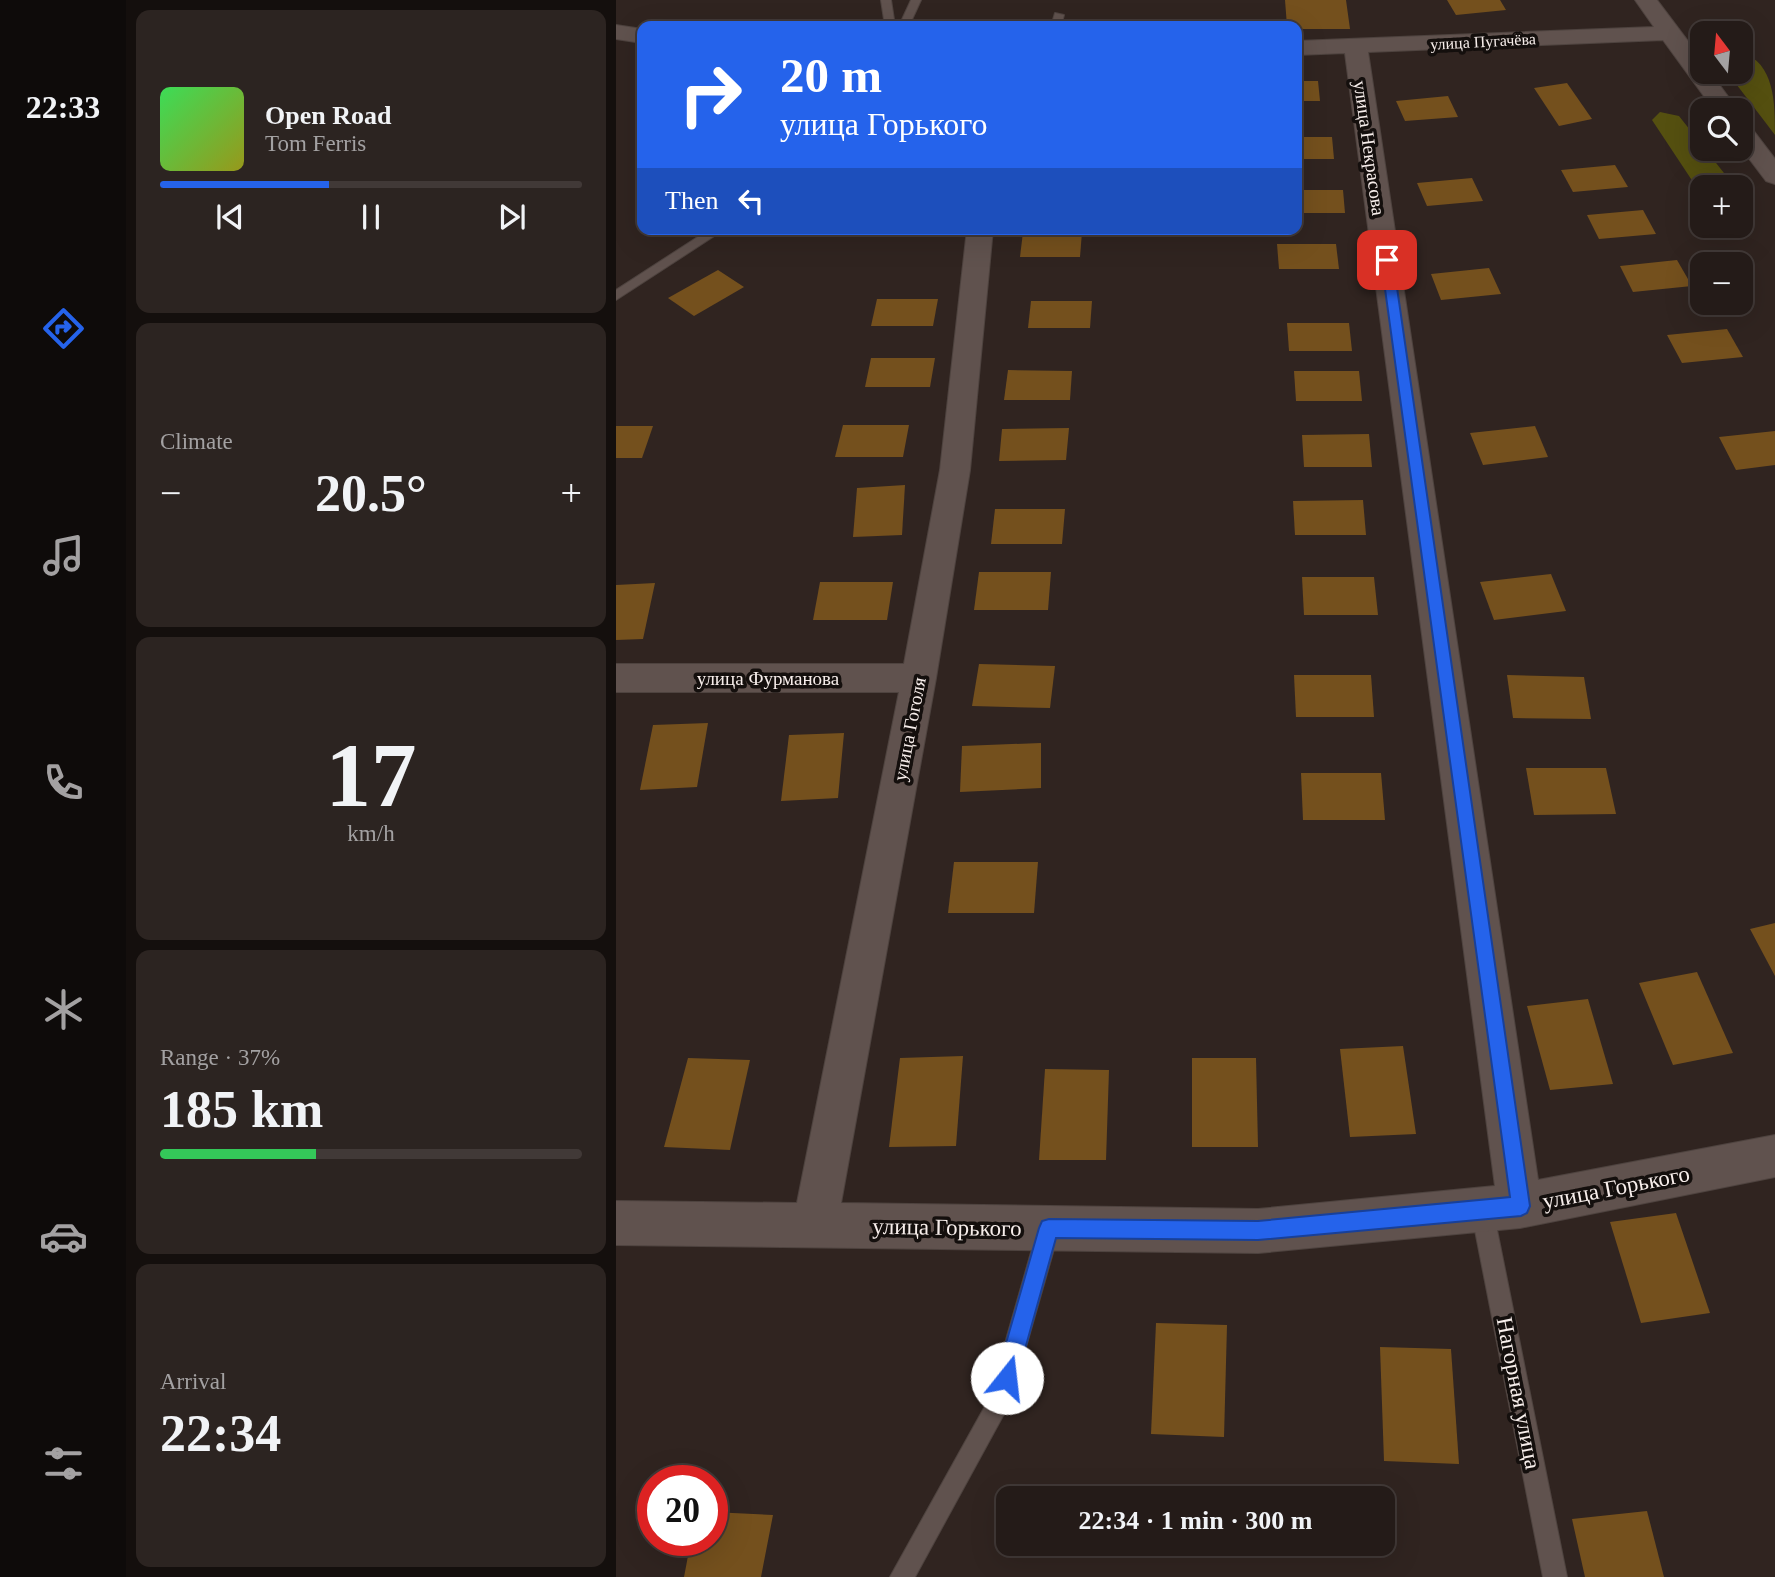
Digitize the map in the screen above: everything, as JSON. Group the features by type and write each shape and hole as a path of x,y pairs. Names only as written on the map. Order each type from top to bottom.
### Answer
{"street":[{"path":"1646,0 1717,98"},
{"path":"616,32 637,35"},
{"name":"улица Пугачёва","path":"1302,48 1669,33"},
{"name":"улица Некрасова","path":"1356,47 1502,1208"},
{"path":"1753,147 1775,176"},
{"name":"улица Гоголя","path":"815,1226 919,678 955,470 979,235"},
{"name":"улица Фурманова","path":"616,678 919,678"},
{"name":"улица Горького","path":"616,1223 1258,1231 1502,1208 1775,1156"}],"lane":[{"path":"886,0 889,21"},
{"path":"906,21 916,0"},
{"path":"616,296 710,235"},
{"name":"Нагорная улица","path":"1502,1208 1555,1577"},
{"path":"902,1577 999,1403 1049,1228"}],"shaded area":[{"path":"1754,59 1761,65 1771,86 1775,135 1753,106 1753,98 1747,98 1736,84 1754,84"},
{"path":"1660,112 1679,116 1690,130 1690,161 1714,161 1726,175 1690,175 1690,177 1652,120"}],"building":[{"path":"1285,0 1346,0 1350,29 1302,29 1302,21 1287,21"},
{"path":"1447,0 1500,0 1506,10 1456,15"},
{"path":"1302,81 1318,81 1320,101 1302,101"},
{"path":"1567,83 1592,119 1559,126 1534,88"},
{"path":"1448,96 1458,117 1405,121 1396,101"},
{"path":"1302,137 1332,137 1334,159 1302,159"},
{"path":"1615,165 1628,187 1573,192 1561,170"},
{"path":"1472,178 1483,201 1427,206 1417,183"},
{"path":"1302,190 1343,190 1345,213 1302,213"},
{"path":"1643,210 1656,234 1599,239 1587,215"},
{"path":"1023,235 1082,235 1080,257 1020,257"},
{"path":"1277,244 1336,244 1339,269 1279,269"},
{"path":"1677,260 1690,286 1633,292 1620,266"},
{"path":"1489,268 1501,294 1441,300 1431,274"},
{"path":"718,270 744,287 694,316 668,298"},
{"path":"877,299 938,299 933,326 871,326"},
{"path":"1031,301 1092,301 1090,328 1028,328"},
{"path":"1287,323 1349,323 1352,351 1289,351"},
{"path":"1727,329 1743,357 1682,363 1667,335"},
{"path":"871,358 935,358 930,387 865,387"},
{"path":"1008,370 1072,371 1070,400 1004,400"},
{"path":"1294,371 1359,371 1362,401 1296,401"},
{"path":"843,425 909,425 903,457 835,457"},
{"path":"616,426 653,426 642,458 616,458"},
{"path":"1535,426 1548,457 1483,465 1470,433"},
{"path":"1069,428 1066,460 999,461 1002,429"},
{"path":"1775,431 1775,465 1736,470 1719,437"},
{"path":"1369,434 1372,467 1304,467 1302,435"},
{"path":"905,485 902,535 853,537 857,488"},
{"path":"1363,500 1366,535 1295,535 1293,501"},
{"path":"995,509 1065,509 1062,544 991,544"},
{"path":"979,572 1051,572 1048,610 974,610"},
{"path":"1551,574 1566,611 1494,620 1480,582"},
{"path":"1302,577 1374,577 1378,615 1304,615"},
{"path":"820,582 893,582 887,620 813,620"},
{"path":"655,583 643,639 616,640 616,585"},
{"path":"979,664 1055,666 1050,708 972,706"},
{"path":"1294,675 1371,675 1374,717 1296,717"},
{"path":"1507,675 1584,677 1591,719 1513,718"},
{"path":"708,723 697,787 640,790 653,725"},
{"path":"844,733 838,798 781,801 789,735"},
{"path":"1041,743 1041,788 960,792 962,746"},
{"path":"1526,768 1606,768 1616,814 1534,815"},
{"path":"1301,773 1381,773 1385,820 1303,820"},
{"path":"954,862 1038,862 1034,913 948,913"},
{"path":"1775,923 1775,976 1750,929"},
{"path":"1697,972 1733,1053 1673,1065 1639,983"},
{"path":"1588,999 1613,1084 1550,1090 1527,1006"},
{"path":"1403,1046 1416,1134 1350,1137 1340,1049"},
{"path":"963,1056 956,1146 889,1147 900,1058"},
{"path":"688,1058 750,1060 730,1150 664,1147"},
{"path":"1192,1058 1256,1058 1258,1147 1192,1147"},
{"path":"1045,1069 1109,1070 1106,1160 1039,1160"},
{"path":"1676,1213 1710,1313 1641,1323 1610,1222"},
{"path":"1156,1323 1227,1325 1224,1437 1151,1434"},
{"path":"1380,1347 1451,1349 1459,1464 1384,1461"},
{"path":"1647,1511 1664,1577 1585,1577 1572,1519"},
{"path":"728,1513 773,1515 761,1577 684,1577 688,1556 728,1556"}],"route":[{"path":"1007,1378 1049,1228 1258,1231 1521,1206 1387,260"}]}
